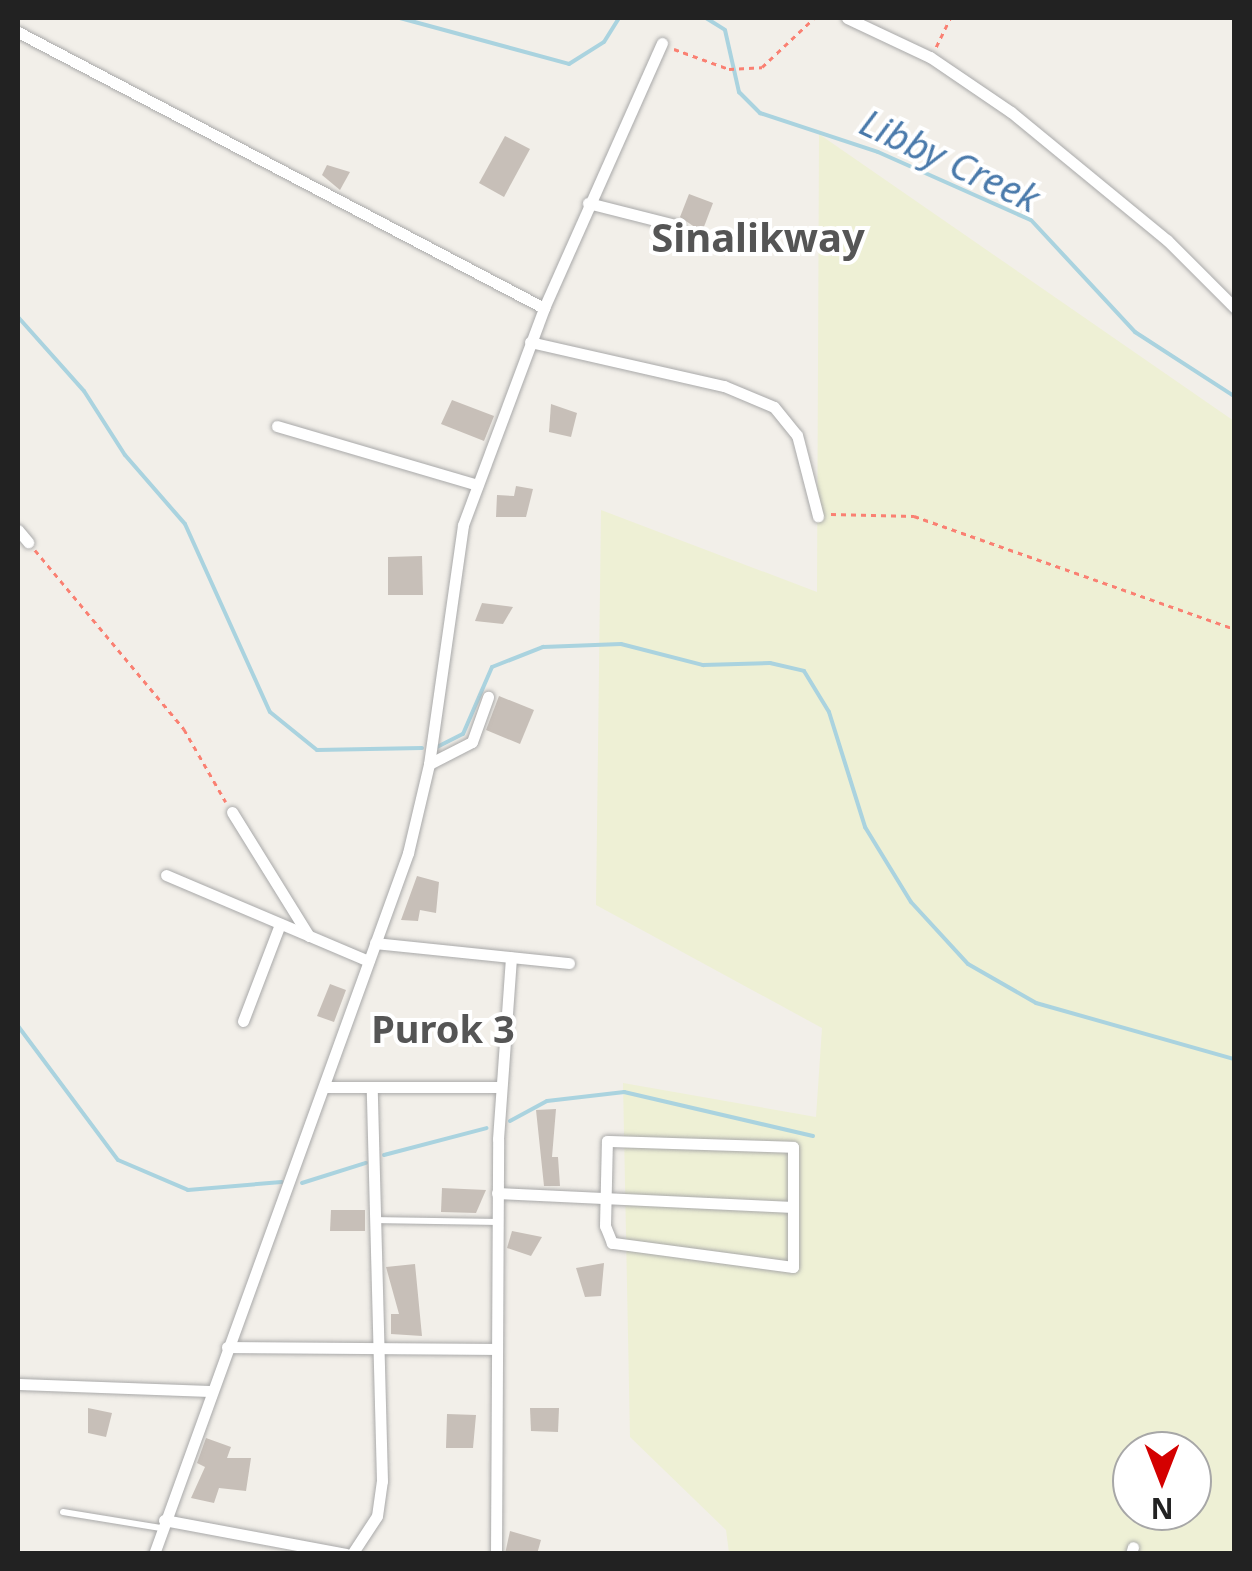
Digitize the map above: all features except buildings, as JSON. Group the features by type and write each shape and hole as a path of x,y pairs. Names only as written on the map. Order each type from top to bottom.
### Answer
{"street":[{"path":"847,18 930,57 1084,170 1234,307"},
{"path":"18,32 544,308"},
{"path":"154,1554 408,853 429,764 453,562 477,485 544,308 662,42"},
{"path":"588,204 679,226"},
{"path":"530,342 724,386 774,407 796,435 818,516"},
{"path":"277,426 477,485"},
{"path":"18,530 28,542"},
{"path":"429,764 472,742 488,697"},
{"path":"232,812 309,936"},
{"path":"166,875 369,961"},
{"path":"244,1021 280,924"},
{"path":"375,943 570,963"},
{"path":"496,1554 497,1193 500,1087 511,957"},
{"path":"325,1087 500,1087"},
{"path":"163,1524 349,1554 380,1503 372,1087"},
{"path":"607,1141 793,1147 793,1206 793,1267 619,1248 607,1235 607,1141"},
{"path":"497,1193 793,1206"},
{"path":"228,1347 378,1353 496,1349"},
{"path":"18,1384 211,1391"}],"lane":[{"path":"374,1220 497,1222"},
{"path":"62,1512 163,1524"}],"path":[{"path":"662,42 729,69 748,70 771,62 814,18"},
{"path":"930,57 950,18"},
{"path":"818,516 881,511 914,516 1234,629"},
{"path":"28,542 184,729 232,812"}],"green space":[{"path":"819,134 1234,421 1234,1553 729,1553 726,1530 630,1437 623,1083 816,1117 822,1028 596,905 601,510 817,592"}],"waterway":[{"name":"Libby Creek","path":"400,18 569,64 604,42 619,18"},
{"name":"Libby Creek","path":"706,18 725,30 739,92 760,113 878,152 1031,220 1135,332 1234,396"},
{"path":"18,317 84,391 125,455 185,524 270,712 317,750 422,748"},
{"path":"435,748 463,734 492,667 543,647 621,644 703,665 770,663 804,671 829,712 865,827 911,902 968,964 1036,1003 1234,1059"},
{"path":"18,1026 118,1160 188,1190 282,1182"},
{"path":"510,1121 547,1101 624,1092 813,1136"},
{"path":"384,1155 487,1128"},
{"path":"302,1183 366,1163"}],"district":[{"name":"Sinalikway","path":"758,237"},
{"name":"Purok 3","path":"443,1029"}]}
